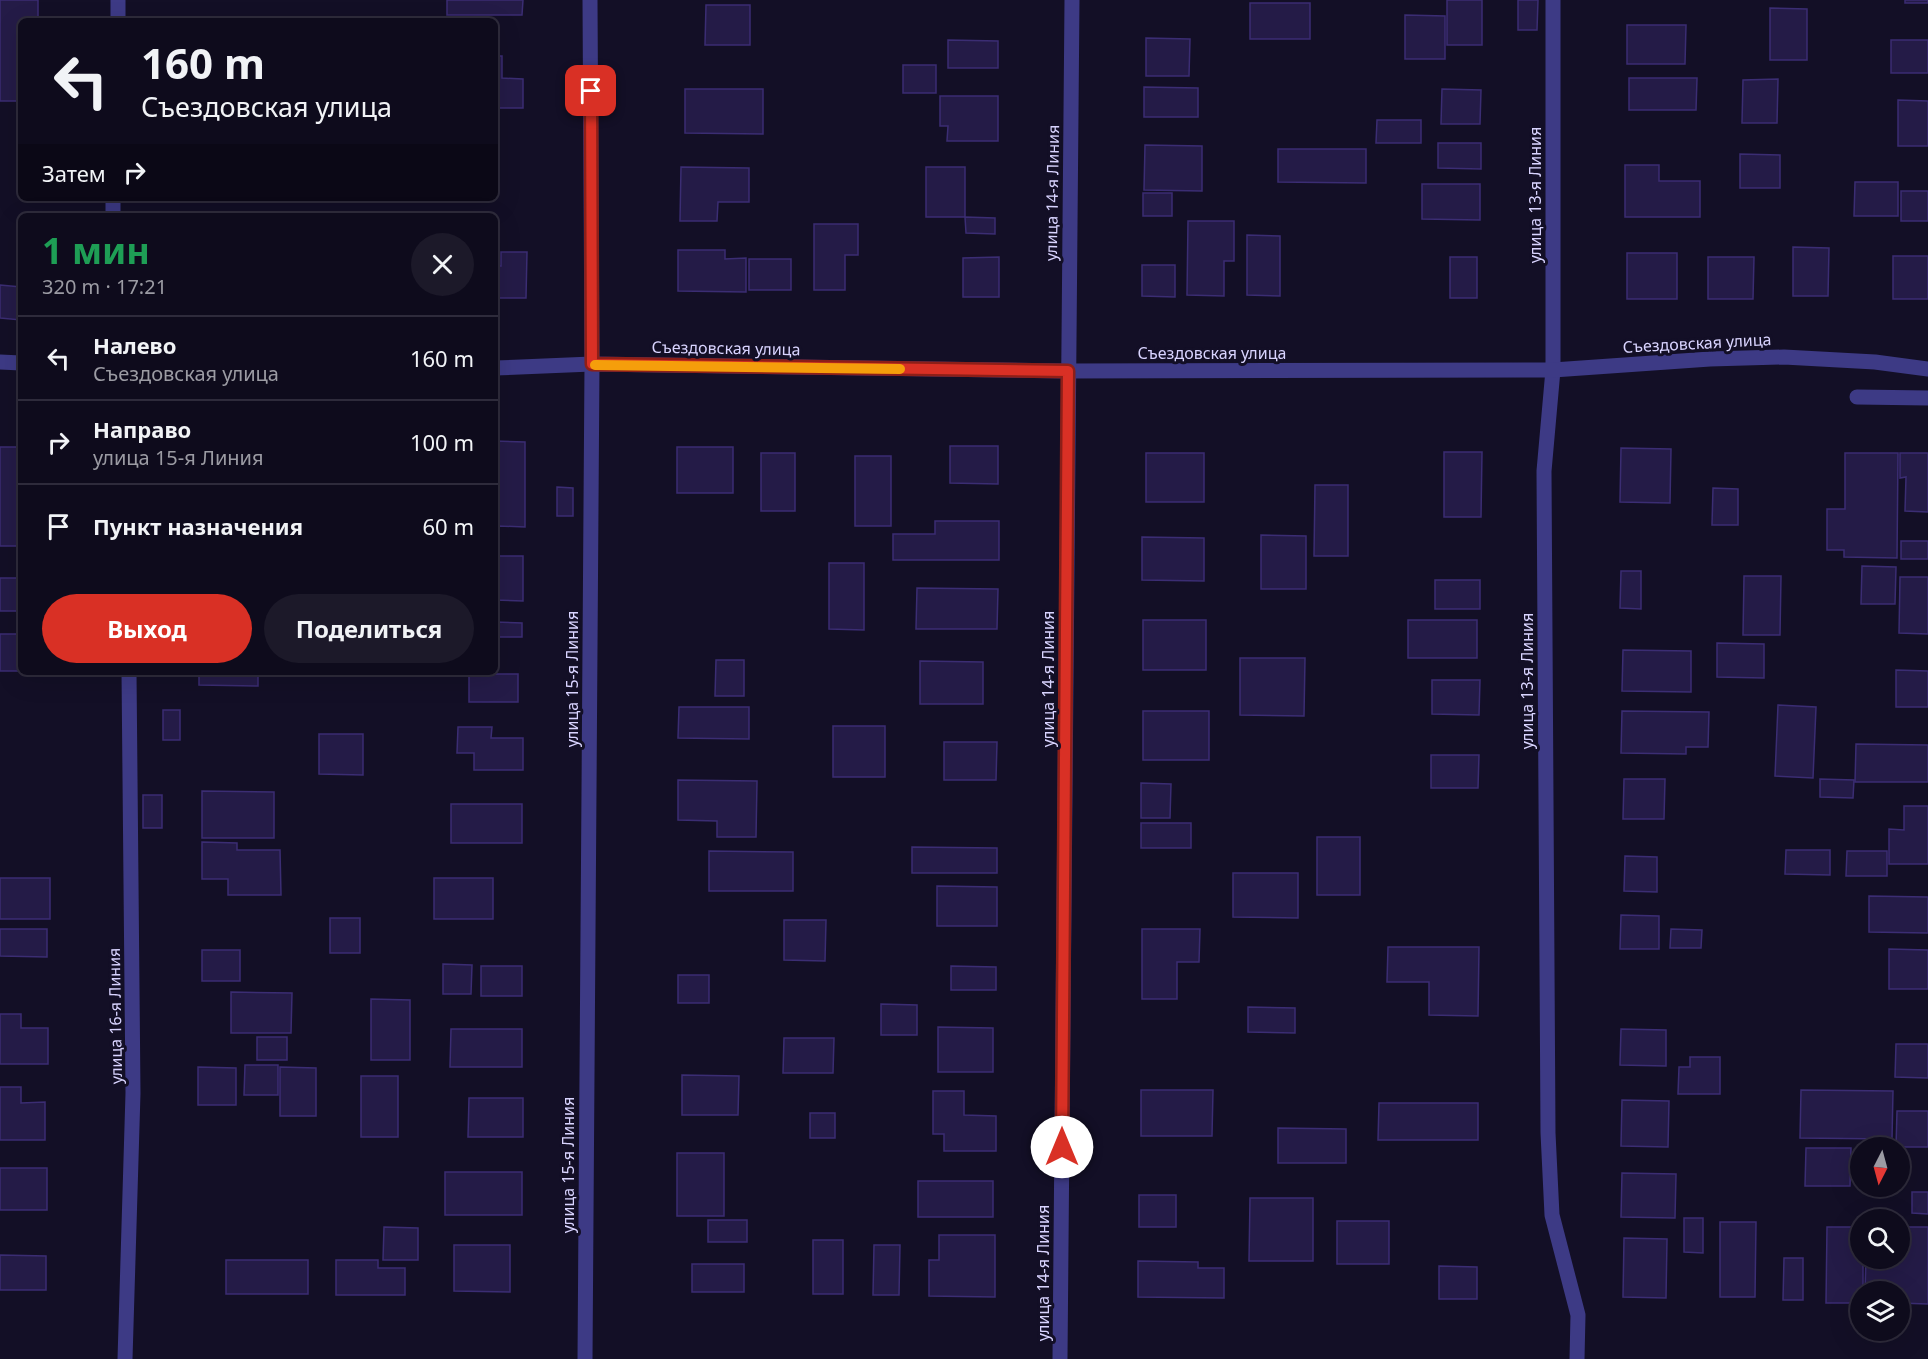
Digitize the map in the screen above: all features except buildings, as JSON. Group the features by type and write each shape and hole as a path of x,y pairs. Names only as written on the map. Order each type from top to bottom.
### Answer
{"street":[{"path":"118,0 118,18"},
{"name":"улица 15-я Линия","path":"585,1359 592,364 590,0"},
{"name":"улица 14-я Линия","path":"1060,1359 1072,0"},
{"name":"улица 13-я Линия","path":"1553,0 1553,370 1544,471 1548,1133 1552,1215 1578,1315 1577,1359"},
{"name":"Съездовская улица","path":"498,368 592,364 1068,371 1553,370 1710,359 1784,357 1875,362 1928,369"},
{"path":"0,363 18,363"},
{"path":"1857,397 1928,398"},
{"name":"улица 16-я Линия","path":"125,1359 134,1093 129,675"}],"slow traffic":[{"path":"595,365 900,369"}],"route":[{"path":"591,91 592,364 1068,371 1062,1147"}]}
